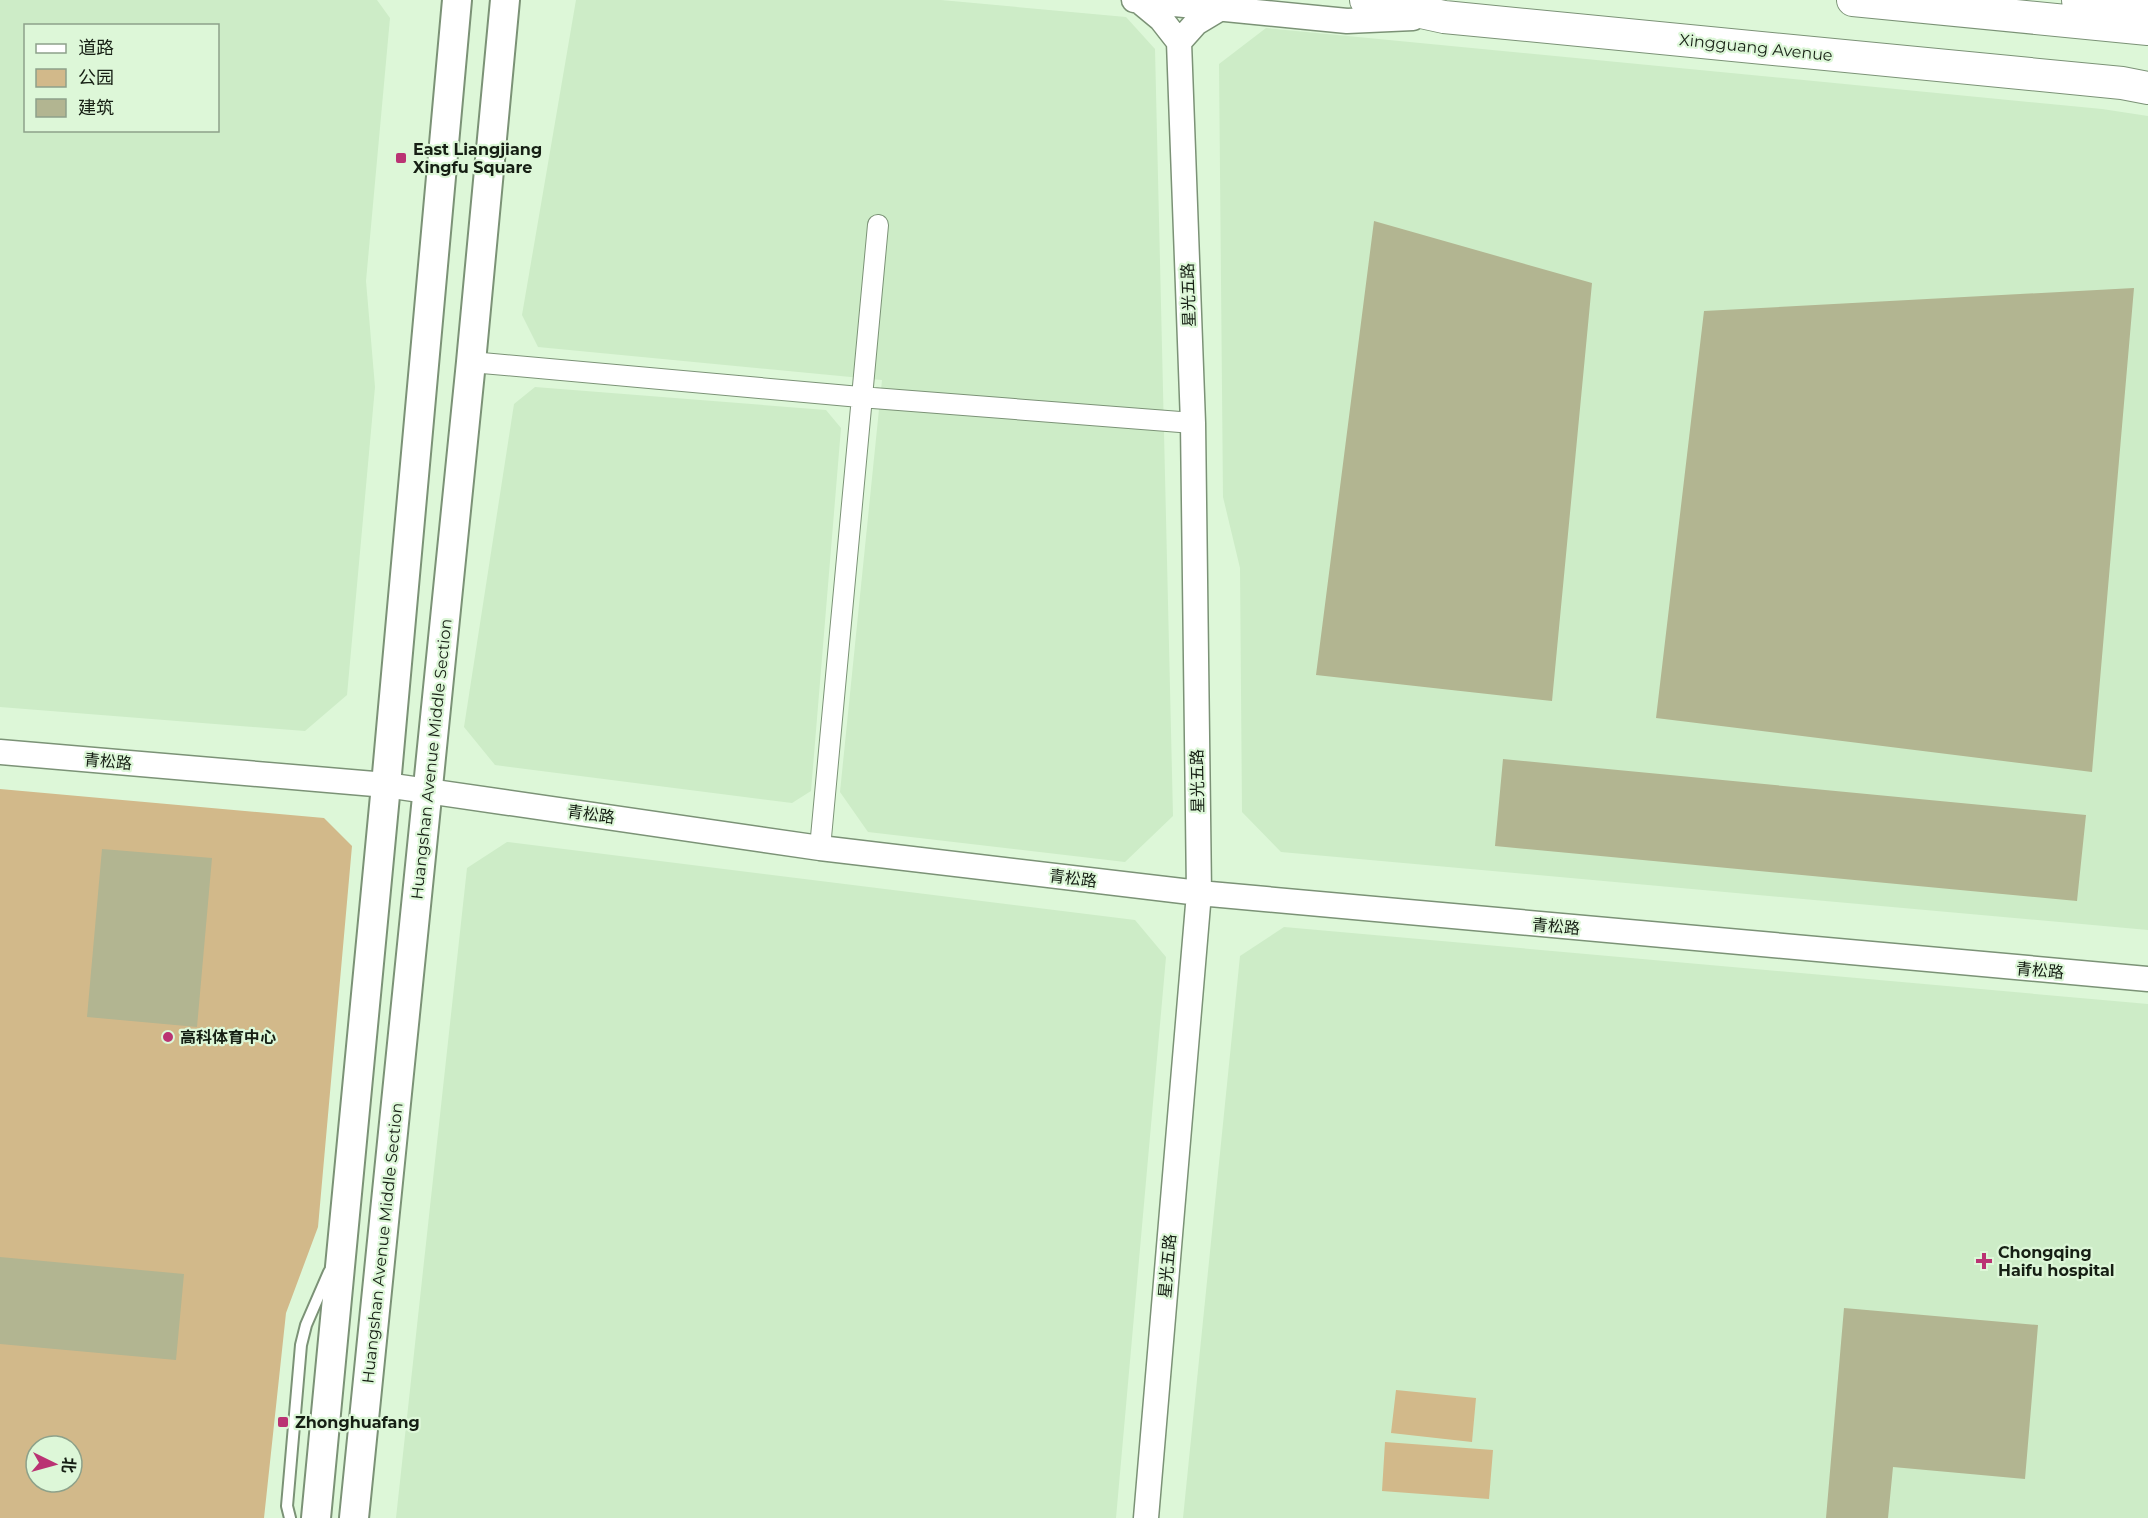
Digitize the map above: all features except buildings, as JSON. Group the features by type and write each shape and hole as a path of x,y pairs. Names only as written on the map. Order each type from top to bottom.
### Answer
{"main road":[{"path":"316,1518 386,785 456,0"},
{"name":"Huangshan Avenue Middle Section","path":"354,1518 471,362 505,0"},
{"name":"Xingguang Avenue","path":"1366,0 1444,17 2122,83 2148,88"},
{"path":"1853,0 2148,29"},
{"path":"2078,0 2148,6"}],"street":[{"path":"1136,0 1161,19 1179,42 1196,23 1221,9"},
{"path":"1136,0 1347,21 1444,17"},
{"name":"星光五路","path":"1146,1518 1199,893 1193,423 1179,42"},
{"path":"820,848 860,397 878,225"},
{"path":"471,362 860,397 1193,423"},
{"name":"青松路","path":"0,752 386,785 820,848 1199,893 2148,980"}],"lane":[{"path":"290,1518 287,1506 301,1346 309,1317 342,1241"}],"shaded area":[{"path":"0,0 377,0 390,18 366,281 375,387 347,695 305,731 0,707"},
{"path":"576,0 941,0 1126,17 1155,49 1173,816 1125,862 868,832 840,792 882,380 538,347 522,315"},
{"path":"1266,28 2102,109 2148,116 2148,930 1281,852 1242,812 1240,568 1223,497 1219,64"},
{"path":"535,387 826,410 841,428 811,791 792,803 495,765 464,727 514,404"},
{"path":"507,842 1135,920 1166,957 1116,1518 396,1518 467,868"},
{"path":"1284,927 2148,1004 2148,1518 1183,1518 1240,956"}],"green space":[{"name":"高科体育中心","path":"0,789 324,818 352,846 318,1227 286,1313 264,1518 0,1518"},
{"path":"1396,1390 1476,1398 1472,1442 1391,1433"},
{"path":"1385,1442 1493,1450 1489,1499 1382,1491"}],"place":[{"name":"East Liangjiang Xingfu Square","path":"401,158"},
{"name":"高科体育中心","path":"168,1037"},
{"name":"Chongqing Haifu hospital","path":"1984,1261"},
{"name":"Zhonghuafang","path":"283,1422"}]}
